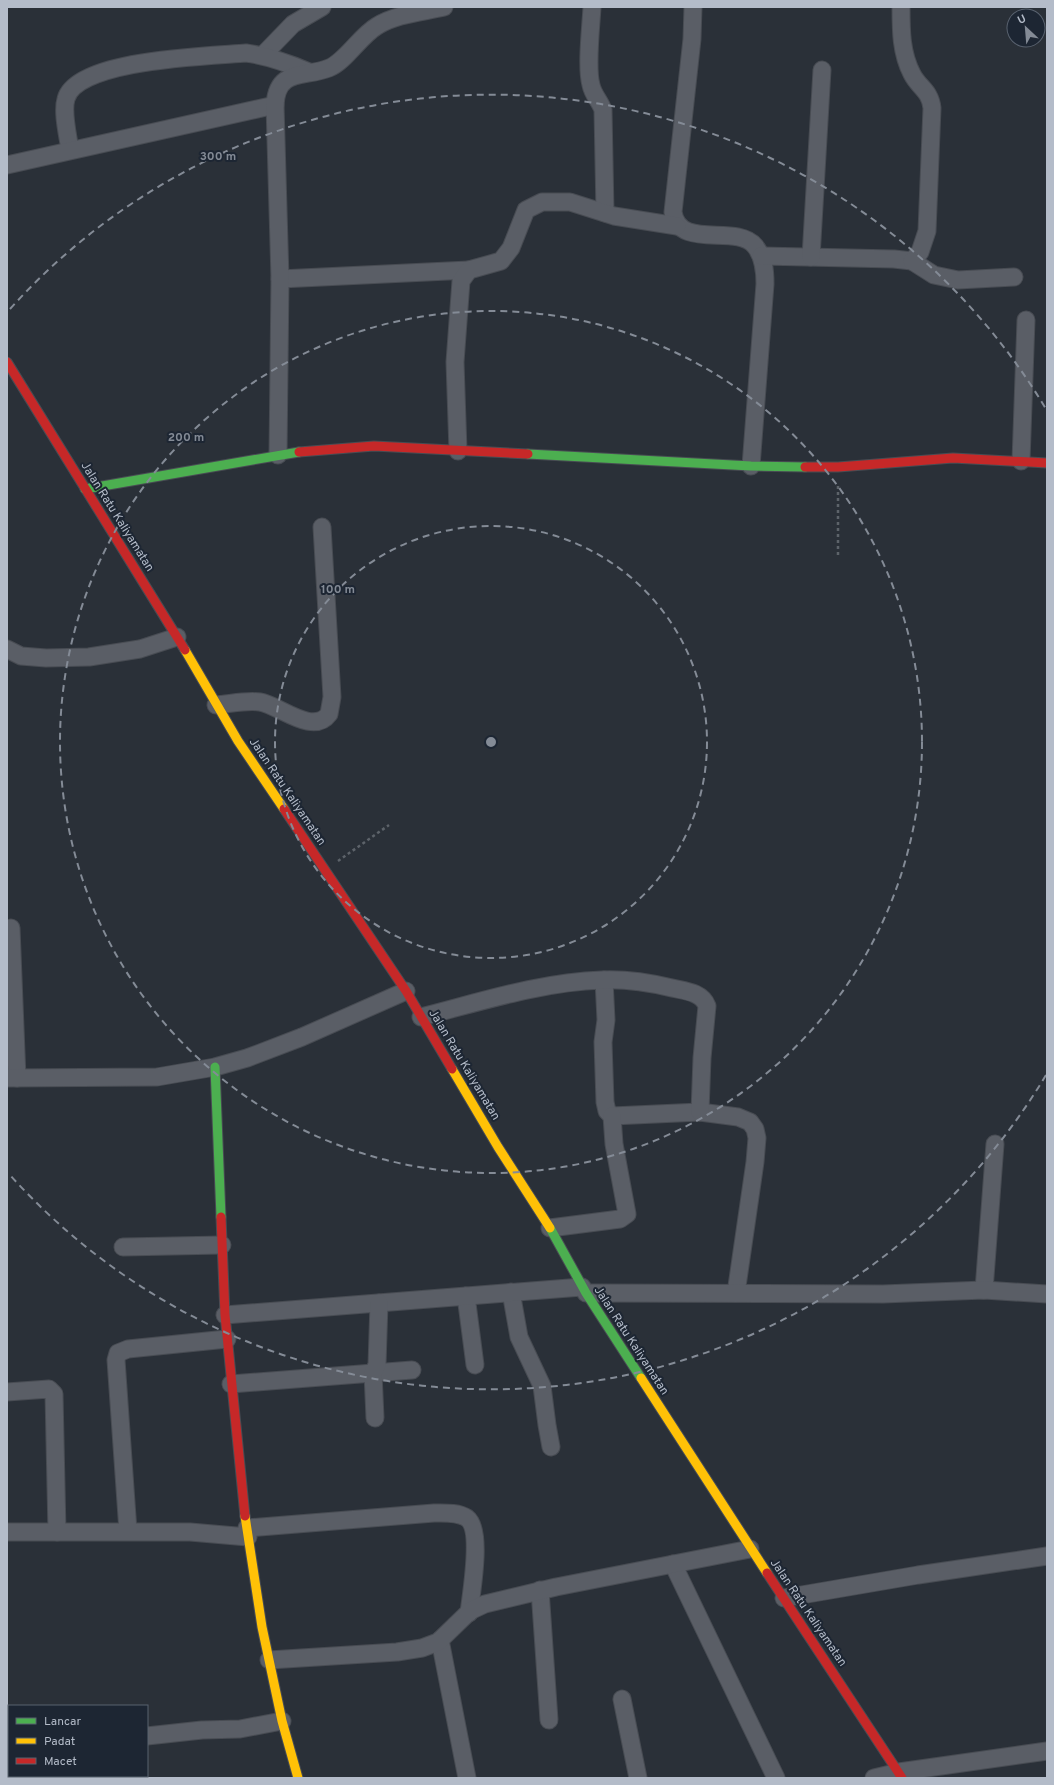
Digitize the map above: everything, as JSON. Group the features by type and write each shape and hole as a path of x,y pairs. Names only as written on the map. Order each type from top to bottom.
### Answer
{"street":[{"path":"263,55 293,24 322,7"},
{"path":"278,455 280,279 276,95 279,86 286,79 329,68 378,26 392,19 422,10 444,7"},
{"path":"592,7 589,76 593,93 598,98 603,110 605,213"},
{"path":"677,226 673,212 692,39 693,7"},
{"path":"900,7 904,51 912,75 927,90 932,108 927,231 920,252 912,261"},
{"path":"70,150 66,115 66,99 72,88 79,82 104,70 128,64 246,53 263,55 282,60 309,72"},
{"path":"811,257 822,70"},
{"path":"7,165 276,104"},
{"path":"280,279 469,270 501,261 511,248 526,210 542,202 570,202 614,216 677,226 682,230 702,234 746,238 754,245 761,256 765,270 751,466"},
{"path":"761,256 894,259 912,261 934,275 958,280 1014,277"},
{"path":"458,451 455,362 456,335 461,281 469,270"},
{"path":"1021,461 1026,320"},
{"name":"Jalan Ratu Kaliyamatan","path":"7,362 177,637 216,705 264,782 406,991 498,1147 550,1228 584,1290 750,1549 784,1598 900,1775"},
{"path":"85,490 297,452 374,446 751,466 838,466 954,458 1047,463"},
{"path":"216,705 260,702 274,707 293,717 310,722 322,720 329,714 332,705 332,690 322,527"},
{"path":"7,649 21,656 40,658 89,657 140,649 177,637"},
{"path":"11,928 12,1078 157,1078 214,1067 247,1058 302,1037 406,991"},
{"path":"421,1017 548,986 604,980 656,984 692,992 704,1000 707,1006 702,1058 700,1112"},
{"path":"604,980 606,1020 604,1042 605,1102 607,1112 612,1116 700,1112 738,1118 750,1122 755,1129 757,1138 755,1162 736,1293"},
{"path":"214,1067 225,1315 231,1384 248,1532 256,1591 269,1660 282,1722 298,1778"},
{"path":"550,1228 620,1219 627,1214 614,1144 612,1116"},
{"path":"984,1290 995,1144"},
{"path":"123,1247 222,1245"},
{"path":"225,1315 511,1292 584,1290 884,1294 984,1290 1047,1294"},
{"path":"511,1292 519,1337 542,1386 551,1447"},
{"path":"466,1296 475,1365"},
{"path":"375,1418 373,1373 377,1365 379,1303"},
{"path":"128,1531 116,1360 118,1353 128,1350 227,1339"},
{"path":"231,1384 412,1370"},
{"path":"7,1392 49,1389 54,1394 58,1532"},
{"path":"7,1532 248,1532 434,1513 451,1513 467,1518 472,1524 475,1541 469,1613"},
{"path":"269,1660 397,1652 422,1648 440,1640 469,1613 485,1604 540,1590 750,1549"},
{"path":"784,1598 918,1575 1047,1556"},
{"path":"673,1564 776,1778"},
{"path":"540,1590 549,1720"},
{"path":"440,1640 467,1778"},
{"path":"622,1699 638,1778"},
{"path":"148,1736 202,1730 240,1729 282,1722"},
{"path":"874,1778 1047,1751"}],"path":[{"path":"838,466 838,555"},
{"path":"325,870 389,825"}],"traffic: fast":[{"path":"85,489 299,452"},
{"path":"528,454 751,466 805,467"},
{"path":"215,1067 221,1217"},
{"path":"550,1228 586,1293 641,1378"}],"traffic: slow":[{"path":"185,650 238,741 284,809"},
{"path":"452,1069 498,1147 550,1228"},
{"path":"641,1378 767,1573"},
{"path":"245,1516 262,1627 282,1721 298,1778"}],"traffic: jam":[{"path":"7,362 185,650"},
{"path":"299,452 374,446 528,454"},
{"path":"805,467 838,467 953,458 1047,463"},
{"path":"284,809 406,991 452,1069"},
{"path":"221,1217 225,1315 245,1516"},
{"path":"767,1573 902,1778"}]}
